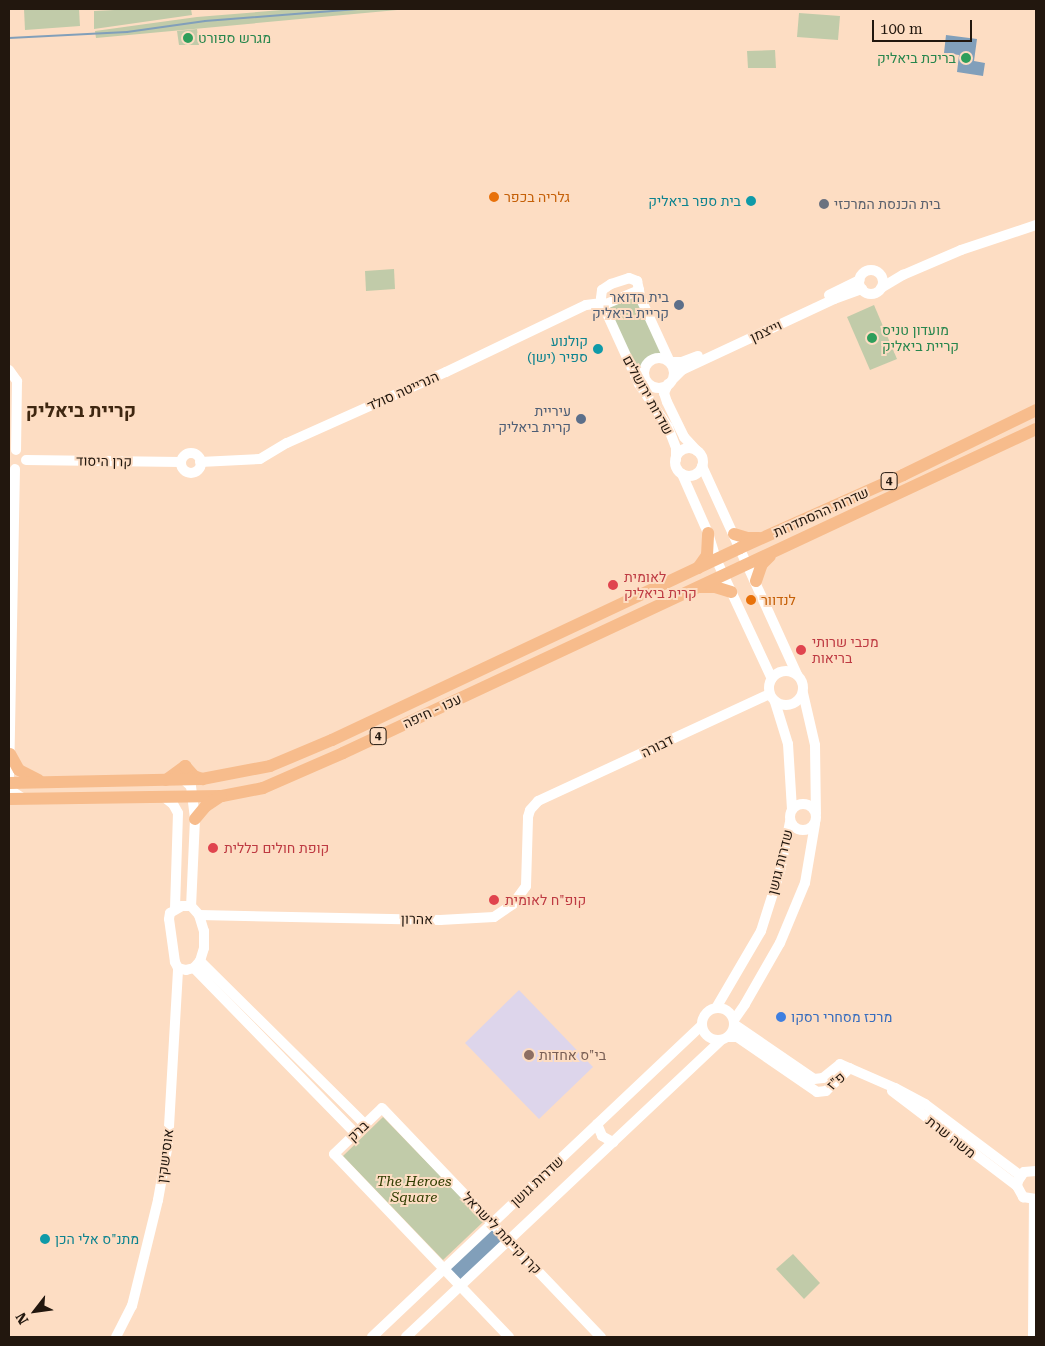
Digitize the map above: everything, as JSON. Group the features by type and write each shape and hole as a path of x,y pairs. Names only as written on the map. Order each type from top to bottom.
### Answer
{"highway":[{"name":"שדרות ההסתדרות","path":"740,548 903,474 1036,410"},
{"name":"שדרות ההסתדרות","path":"748,564 1036,429"},
{"path":"698,568 707,555 708,533"},
{"path":"734,534 748,538 764,537"},
{"name":"4","path":"716,560 740,548"},
{"path":"756,581 762,564 774,552"},
{"name":"עכו - חיפה","path":"9,783 202,779 250,771 279,763 716,560"},
{"name":"4","path":"723,576 748,564"},
{"name":"עכו - חיפה","path":"9,799 222,796 263,788 723,576"},
{"path":"698,587 709,587 731,592"},
{"path":"9,755 18,770 42,781"},
{"path":"166,780 185,766 194,776 202,779"},
{"path":"195,819 206,806 222,796"}],"street":[{"path":"903,276 880,275 869,271 863,274 861,285 871,294 903,276 961,250 1036,225"},
{"path":"880,275 883,280 881,288"},
{"path":"603,304 602,290 611,284 634,278 639,284 640,298 674,369 671,381 657,388 645,381"},
{"name":"וייצמן","path":"670,361 687,360 861,285"},
{"name":"וייצמן","path":"671,381 682,370 861,285"},
{"name":"הנרייטה סולד","path":"181,462 182,468 189,472 197,470 200,462 260,459 287,443 446,372 586,306 603,304 639,290"},
{"name":"שדרות ירושלים","path":"603,304 639,384 668,427 676,448 676,460"},
{"path":"624,352 645,381 660,407 668,427"},
{"path":"645,381 644,368 649,362 658,359 670,361"},
{"path":"9,370 17,381 11,453 24,454 26,460 21,468 12,468 9,783 13,792 24,798"},
{"name":"שדרות ירושלים","path":"671,381 664,393 667,402 684,437 698,451"},
{"path":"685,449 698,451 702,458 702,466 802,682 815,745 816,812 815,824 808,830 800,830 790,822 792,809 788,744 772,698 772,679 723,576 708,533 678,469 676,460 685,449"},
{"name":"קרן היסוד","path":"26,460 181,462"},
{"path":"682,474 689,476 696,474 702,466"},
{"path":"772,679 780,672 797,674"},
{"path":"772,698 786,706 796,702 803,693"},
{"name":"דבורה","path":"544,797 772,698"},
{"path":"178,968 186,970 197,964 204,948 204,931 199,915 191,906 195,819 191,786 184,780"},
{"path":"164,797 173,804 178,813 174,909 191,906"},
{"name":"אהרון","path":"199,915 461,920 494,917 504,912 521,896 527,877 528,817 533,805 544,797"},
{"path":"792,809 799,804 807,804 816,812"},
{"name":"שדרות גושן","path":"716,1008 760,931 780,871 790,822"},
{"name":"שדרות גושן","path":"734,1022 780,943 805,883 815,824"},
{"name":"אוסישקין","path":"116,1337 132,1306 158,1200 168,1144 178,968 173,956 173,940 168,919 174,909"},
{"path":"197,964 365,1124"},
{"path":"197,964 355,1133"},
{"path":"716,1008 725,1010 734,1022 724,1038 710,1038 702,1025 707,1013 716,1008"},
{"name":"פ\"ז","path":"724,1038 737,1037 817,1092 826,1091 850,1068 838,1064 823,1078 814,1079 734,1022"},
{"name":"שדרות גושן","path":"372,1337 702,1025"},
{"name":"שדרות גושן","path":"406,1337 724,1038"},
{"name":"משה שרת","path":"850,1068 887,1084 925,1104 1021,1176"},
{"name":"משה שרת","path":"887,1084 893,1092 1017,1186 1023,1197 1035,1199"},
{"name":"ברק","path":"382,1108 334,1154 444,1268"},
{"name":"קרן קיימת לישראל","path":"382,1108 601,1337"},
{"path":"597,1124 602,1136 613,1142"},
{"path":"1017,1186 1021,1176 1029,1171 1036,1171"},
{"path":"1033,1337 1035,1199"},
{"path":"444,1268 509,1337"}],"shaded area":[{"name":"בי\"ס אחדות","path":"519,990 593,1067 539,1119 465,1043"}],"green space":[{"path":"24,9 79,9 80,26 25,30"},
{"path":"191,9 192,15 94,29 94,11"},
{"path":"294,9 408,9 96,38 95,31 197,17"},
{"path":"799,13 840,16 838,40 797,37"},
{"name":"מגרש ספורט","path":"197,29 199,45 179,45 177,31"},
{"path":"775,50 776,68 748,68 747,51"},
{"path":"394,269 395,289 366,291 365,271"},
{"path":"637,293 662,355 648,360 640,367 631,358 607,306"},
{"name":"מועדון טניס קריית ביאליק","path":"874,305 897,359 870,370 847,317"},
{"name":"The Heroes Square","path":"383,1117 484,1221 443,1260 343,1156"},
{"path":"793,1254 820,1283 804,1299 776,1269"}],"water":[{"name":"בריכת ביאליק","path":"946,35 977,39 974,61 985,63 983,76 957,72 959,55 944,53"},
{"path":"492,1226 507,1240 460,1284 447,1269"}],"waterway":[{"path":"9,38 127,32 205,21 358,9"}],"place":[{"name":"מגרש ספורט","path":"188,38"},
{"name":"בריכת ביאליק","path":"966,58"},
{"name":"גלריה בכפר","path":"494,197"},
{"name":"בית ספר ביאליק","path":"751,201"},
{"name":"בית הכנסת המרכזי","path":"824,204"},
{"name":"בית הדואר קריית ביאליק","path":"679,305"},
{"name":"מועדון טניס קריית ביאליק","path":"872,338"},
{"name":"קולנוע ספיר (ישן)","path":"598,349"},
{"name":"עיריית קרית ביאליק","path":"581,419"},
{"name":"לאומית קרית ביאליק","path":"613,585"},
{"name":"לנדוור","path":"751,600"},
{"name":"מכבי שרותי בריאות","path":"801,650"},
{"name":"קופת חולים כללית","path":"213,848"},
{"name":"קופ\"ח לאומית","path":"494,900"},
{"name":"מרכז מסחרי רסקו","path":"781,1017"},
{"name":"בי\"ס אחדות","path":"529,1055"},
{"name":"מתנ\"ס אלי הכן","path":"45,1239"}],"district":[{"name":"קריית ביאליק","path":"81,411"}]}
